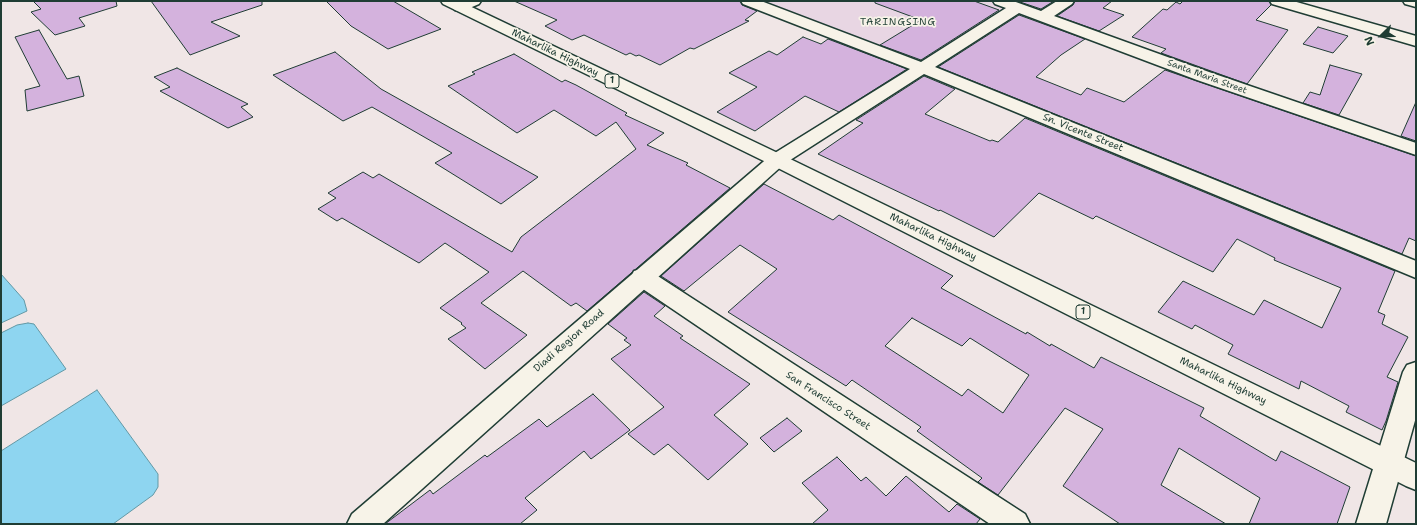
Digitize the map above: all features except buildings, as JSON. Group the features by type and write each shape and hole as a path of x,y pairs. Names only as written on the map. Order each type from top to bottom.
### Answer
{"main road":[{"name":"Sn. Vicente Street","path":"748,1 923,68 1416,270"},
{"name":"Santa Maria Street","path":"1000,1 1203,76 1416,149"},
{"path":"1042,17 1067,1"},
{"path":"1277,1 1416,41"},
{"path":"1410,1 1416,3"},
{"name":"Maharlika Highway","path":"461,3 1416,477"},
{"name":"Diadi Region Road","path":"362,524 777,160 1017,8"},
{"name":"San Francisco Street","path":"642,277 1015,524"},
{"path":"1371,524 1416,372"}],"shaded area":[{"path":"758,1 989,1 1006,7 921,64"}],"water":[{"path":"1,274 24,300 27,311 1,323"},
{"path":"28,323 34,324 66,369 1,406 1,333 17,325"},
{"path":"97,390 158,474 158,487 153,495 113,524 1,524 1,451"}],"district":[{"name":"TARINGSING","path":"898,22"}]}
